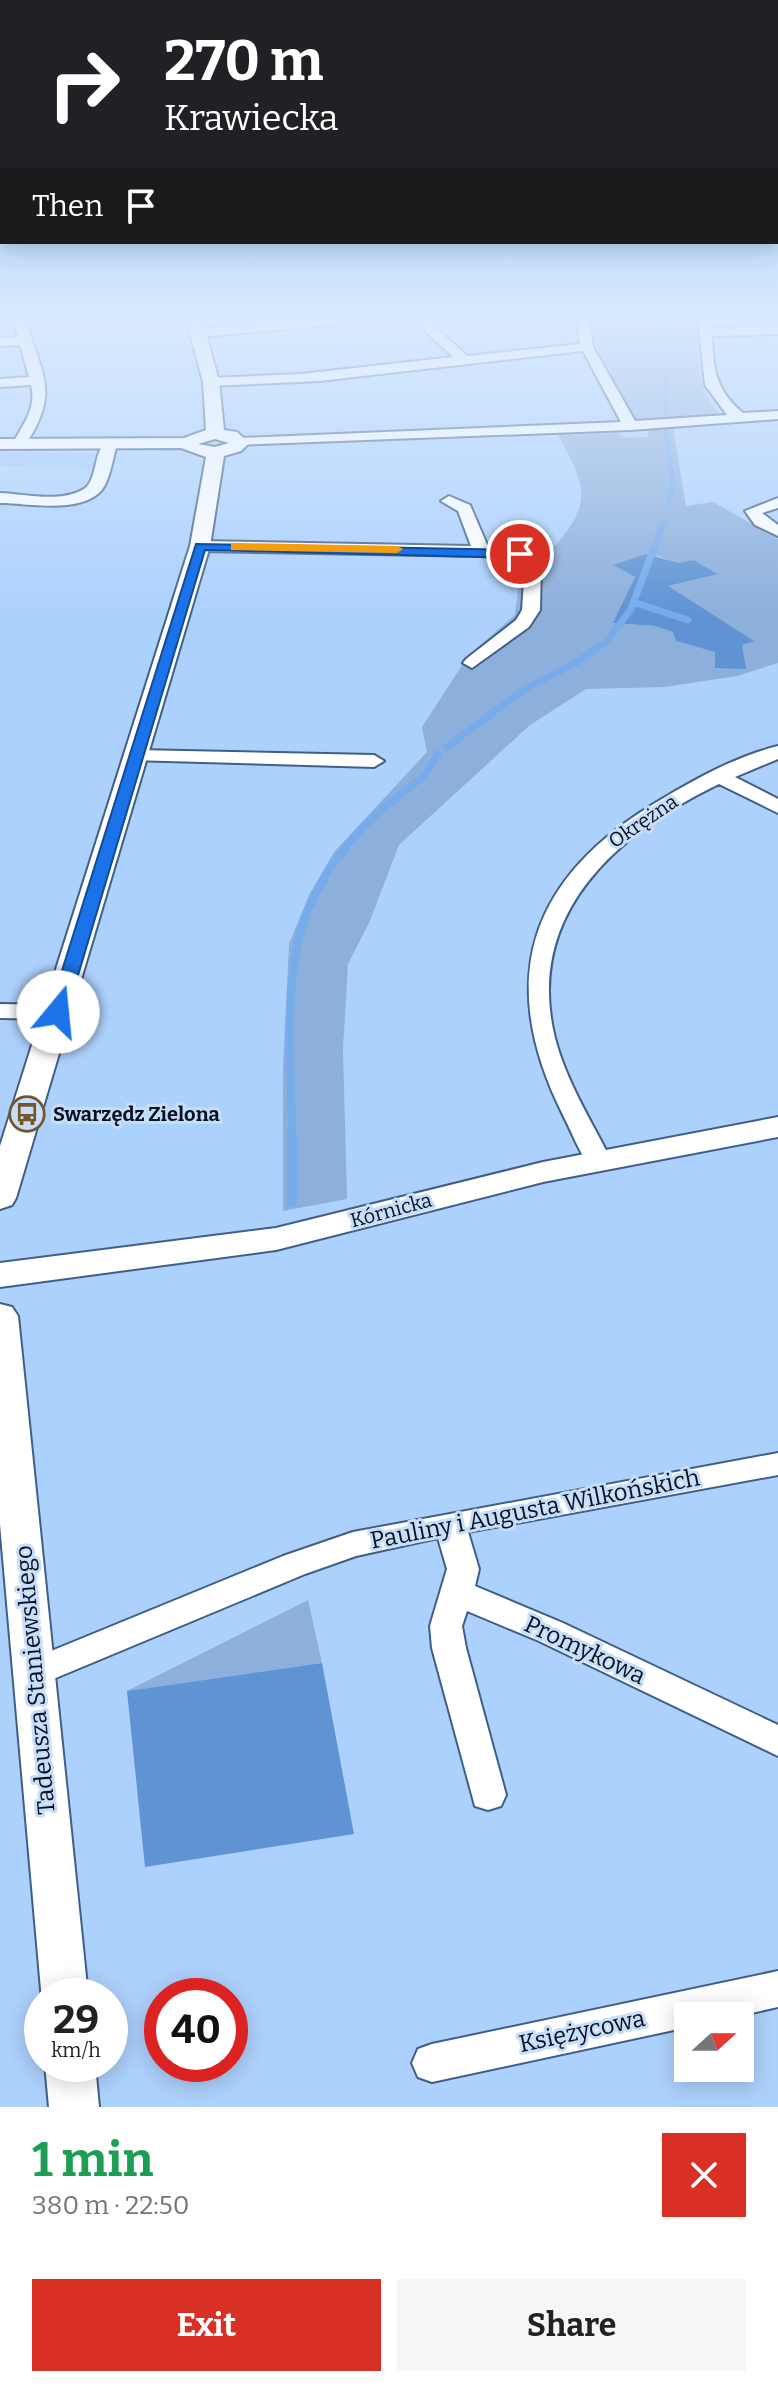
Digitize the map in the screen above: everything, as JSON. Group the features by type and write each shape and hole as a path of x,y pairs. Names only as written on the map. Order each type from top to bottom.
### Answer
{"street":[{"path":"9,444 32,416"},
{"path":"0,1198 200,546 215,443 213,416"},
{"path":"625,416 630,426"},
{"path":"9,444 188,443 193,450 215,443 236,448 240,442 630,426 761,416"},
{"path":"0,513 4,498 63,498 90,493 95,488 110,444"},
{"path":"449,501 465,508 481,551"},
{"path":"778,503 753,511 761,522 778,531"},
{"path":"200,546 512,552 531,560 531,610 523,623 472,663"},
{"name":"Okrężna","path":"598,1160 554,1069 540,1021 540,963 546,938 569,889 604,846 673,799 718,776 778,752"},
{"path":"137,756 374,761"},
{"path":"718,776 778,807"},
{"path":"0,1011 58,1012"},
{"name":"Kórnicka","path":"0,1275 276,1239 598,1160 778,1127"},
{"name":"Tadeusza Staniewskiego","path":"0,1316 62,1978"},
{"name":"Pauliny i Augusta Wilkońskich","path":"34,1673 294,1565 353,1544 450,1523 778,1464"},
{"path":"450,1523 463,1569 446,1626 449,1648 488,1795"},
{"name":"Promykowa","path":"457,1593 551,1632 778,1741"},
{"name":"Księżycowa","path":"432,2063 778,1989"},
{"path":"72,2082 74,2107"}],"shaded area":[{"path":"632,416 707,416 636,423"},
{"path":"673,428 686,506 713,502 778,539 778,663 737,676 665,687 586,689 530,725 399,845 369,923 348,964 343,1049 347,1199 283,1211 283,1066 289,944 309,895 334,852 427,752 422,727 468,656 515,615 523,546 555,546 576,517 581,492 579,480 558,435 619,433 626,438 648,437 647,431","holes":["658,556 679,564 694,560 716,573 667,586 753,641 716,652 676,641 674,632 655,626 614,623 635,577 614,565"]},
{"path":"0,452 100,453 95,467 0,466"},
{"path":"646,554 679,563 694,560 718,574 668,586 754,641 742,645 746,669 715,668 715,652 676,641 673,632 655,626 613,623 635,577 613,565"},
{"path":"308,1600 322,1663 127,1691"},
{"path":"322,1663 354,1834 145,1867 127,1691"}],"waterway":[{"path":"666,432 673,482 668,504"},
{"path":"660,531 663,524"},
{"path":"634,602 661,529"},
{"path":"447,747 523,690 579,661 607,641 634,602"},
{"path":"634,602 688,620"},
{"path":"394,799 423,777 438,754"},
{"path":"292,1138 291,990 304,921 312,900 335,861 364,826 397,797"},
{"path":"292,1138 292,1201"}],"slow traffic":[{"path":"235,547 397,549"}],"place":[{"name":"Swarzędz Zielona","path":"27,1114"}],"route":[{"path":"58,1012 200,546 520,554"}]}
